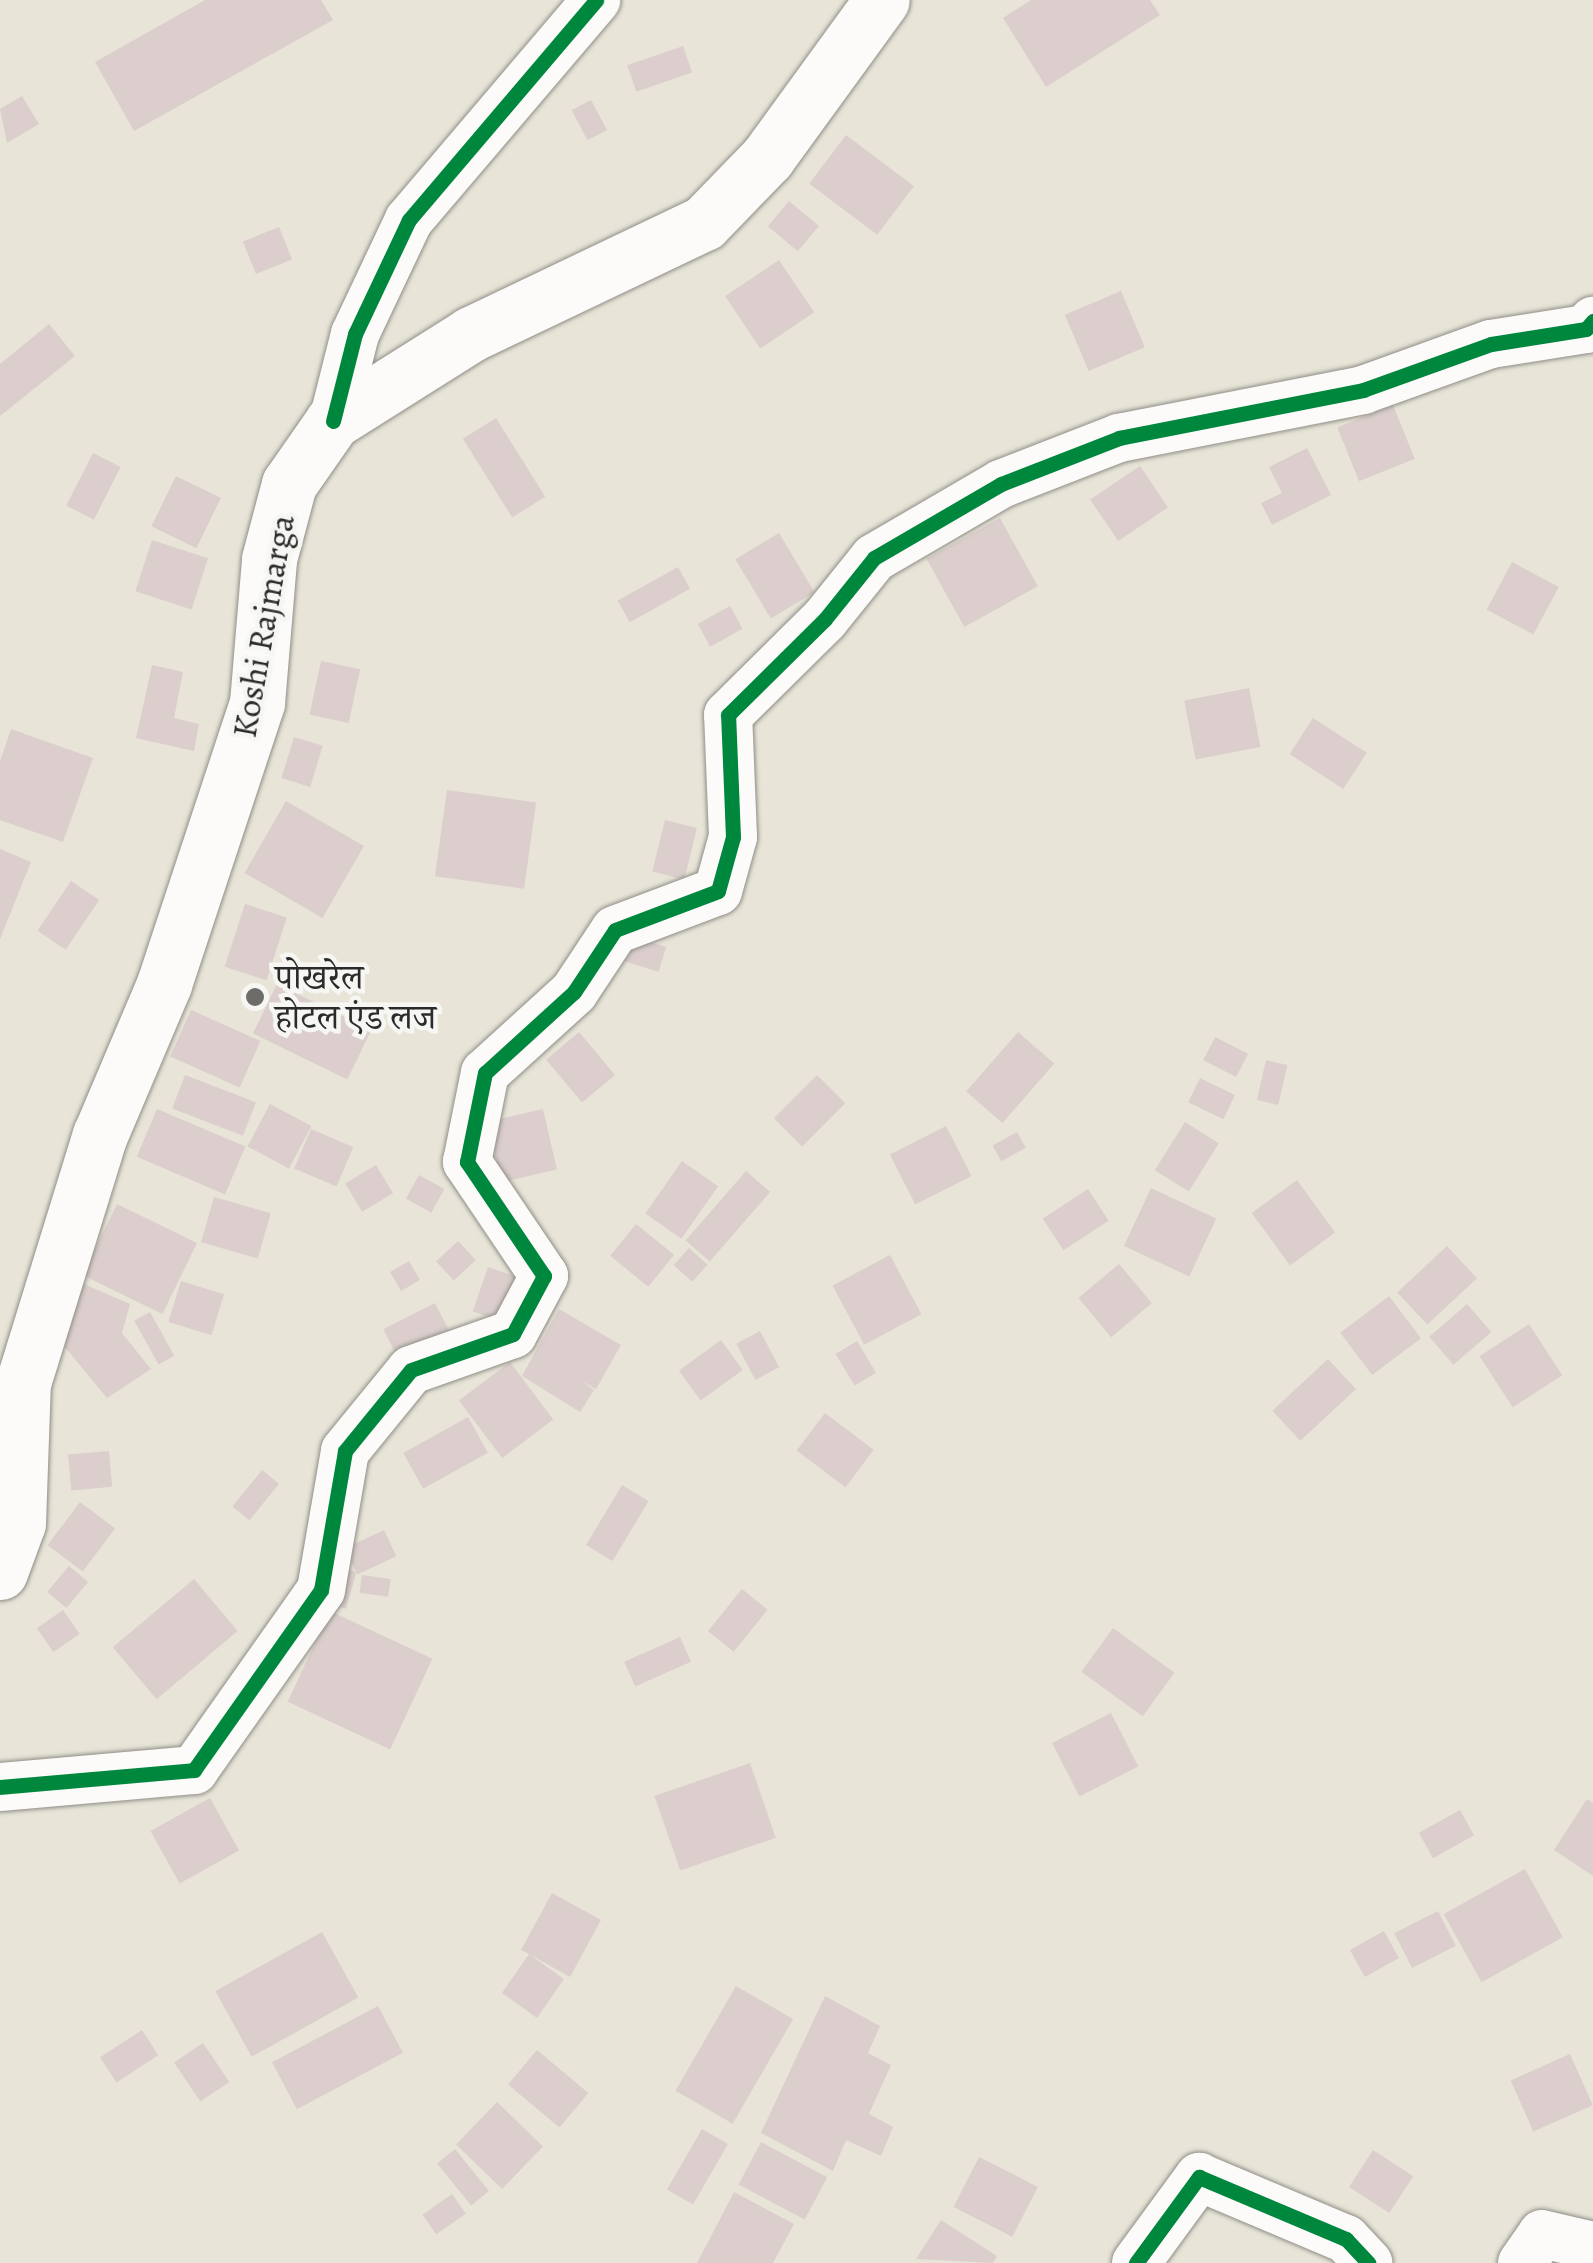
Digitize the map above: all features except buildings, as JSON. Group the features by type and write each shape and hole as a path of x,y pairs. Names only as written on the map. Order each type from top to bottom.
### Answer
{"main road":[{"name":"Koshi Rajmarga","path":"0,1572 18,1523 23,1383 55,1267 100,1136 164,984 256,703 269,559 288,484 333,421 471,334 704,223 767,158 882,0"}],"street":[{"path":"333,421 355,334 409,220 596,0"},
{"path":"0,1787 194,1770 321,1590 345,1452 411,1370 513,1334 544,1276 468,1162 485,1073 574,992 615,930 718,891 733,837 728,715 824,619 874,558 1001,484 1119,438 1363,390 1491,344 1586,329 1593,320"},
{"path":"1136,2263 1199,2178 1346,2239 1368,2263"},
{"path":"1522,2263 1542,2234 1593,2246"}],"cycle path":[{"path":"333,421 355,334 409,220 596,0"},
{"path":"0,1787 194,1770 321,1590 345,1451 411,1370 513,1334 544,1276 467,1162 485,1073 574,992 615,930 718,891 733,837 728,715 825,619 874,558 1001,484 1119,438 1363,390 1491,344 1586,329 1593,321"},
{"path":"1136,2263 1199,2177 1346,2239 1368,2263"}],"place":[{"name":"पोखरेल होटल एंड लज","path":"255,997"}]}
